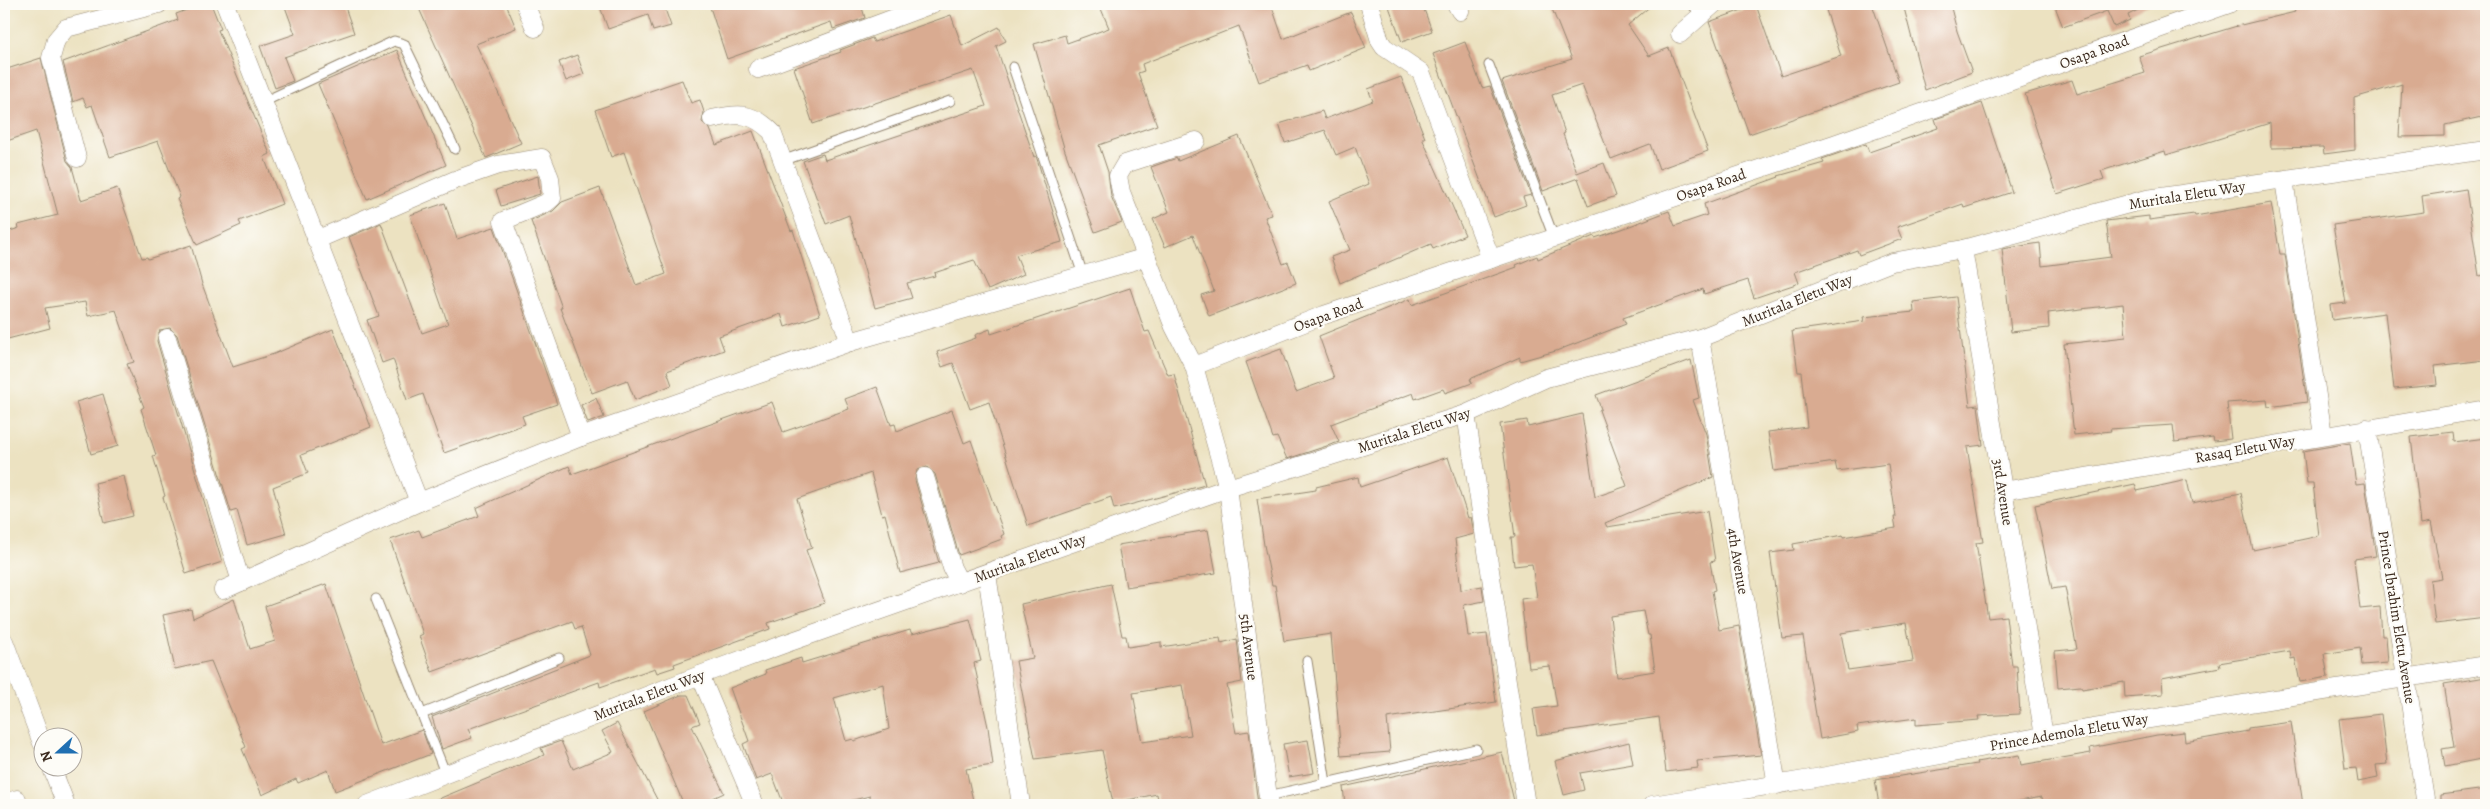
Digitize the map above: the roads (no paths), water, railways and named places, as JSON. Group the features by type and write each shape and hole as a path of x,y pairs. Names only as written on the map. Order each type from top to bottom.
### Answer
{"street":[{"path":"77,158 51,58 56,40 66,28 159,4"},
{"path":"225,4 419,502"},
{"path":"525,4 535,28"},
{"path":"758,69 932,4"},
{"path":"1369,4 1380,41 1384,47 1420,72 1491,259"},
{"name":"Osapa Road","path":"1194,366 1324,315 1834,144 2229,4"},
{"path":"1680,34 1702,7"},
{"path":"712,119 730,115 747,115 759,119 772,132 850,342"},
{"name":"5th Avenue","path":"1196,140 1125,164 1118,176 1121,192 1174,327 1194,366 1228,488 1269,801"},
{"name":"Muritala Eletu Way","path":"367,805 446,776 700,675 960,584 1069,543 1228,488 1466,414 1546,378 1700,338 1892,262 1963,249 2147,199 2486,150"},
{"path":"316,240 455,180 498,165 542,158 550,178 552,198 546,203 503,221 581,437"},
{"path":"2284,180 2323,436"},
{"name":"3rd Avenue","path":"1963,249 2044,736"},
{"path":"223,590 419,502 581,437 850,342 1147,257"},
{"path":"167,338 241,582"},
{"name":"4th Avenue","path":"1700,338 1777,785"},
{"name":"Rasaq Eletu Way","path":"2003,490 2486,409"},
{"path":"1466,414 1526,805"},
{"name":"Prince Ibrahim Eletu Avenue","path":"2368,428 2426,805"},
{"path":"925,477 952,568 960,584"},
{"path":"987,574 1021,805"},
{"path":"4,642 36,726"},
{"name":"Prince Ademola Eletu Way","path":"1652,805 1777,785 2044,736 2486,665"},
{"path":"700,675 755,805"},
{"path":"55,776 66,805"}],"lane":[{"path":"263,102 394,41 404,44 455,149"},
{"path":"1489,65 1554,238"},
{"path":"1013,67 1083,275"},
{"path":"782,161 950,101"},
{"path":"376,599 446,776"},
{"path":"422,714 559,658"},
{"path":"1308,661 1326,783"},
{"path":"1269,801 1326,783 1476,749"}]}
